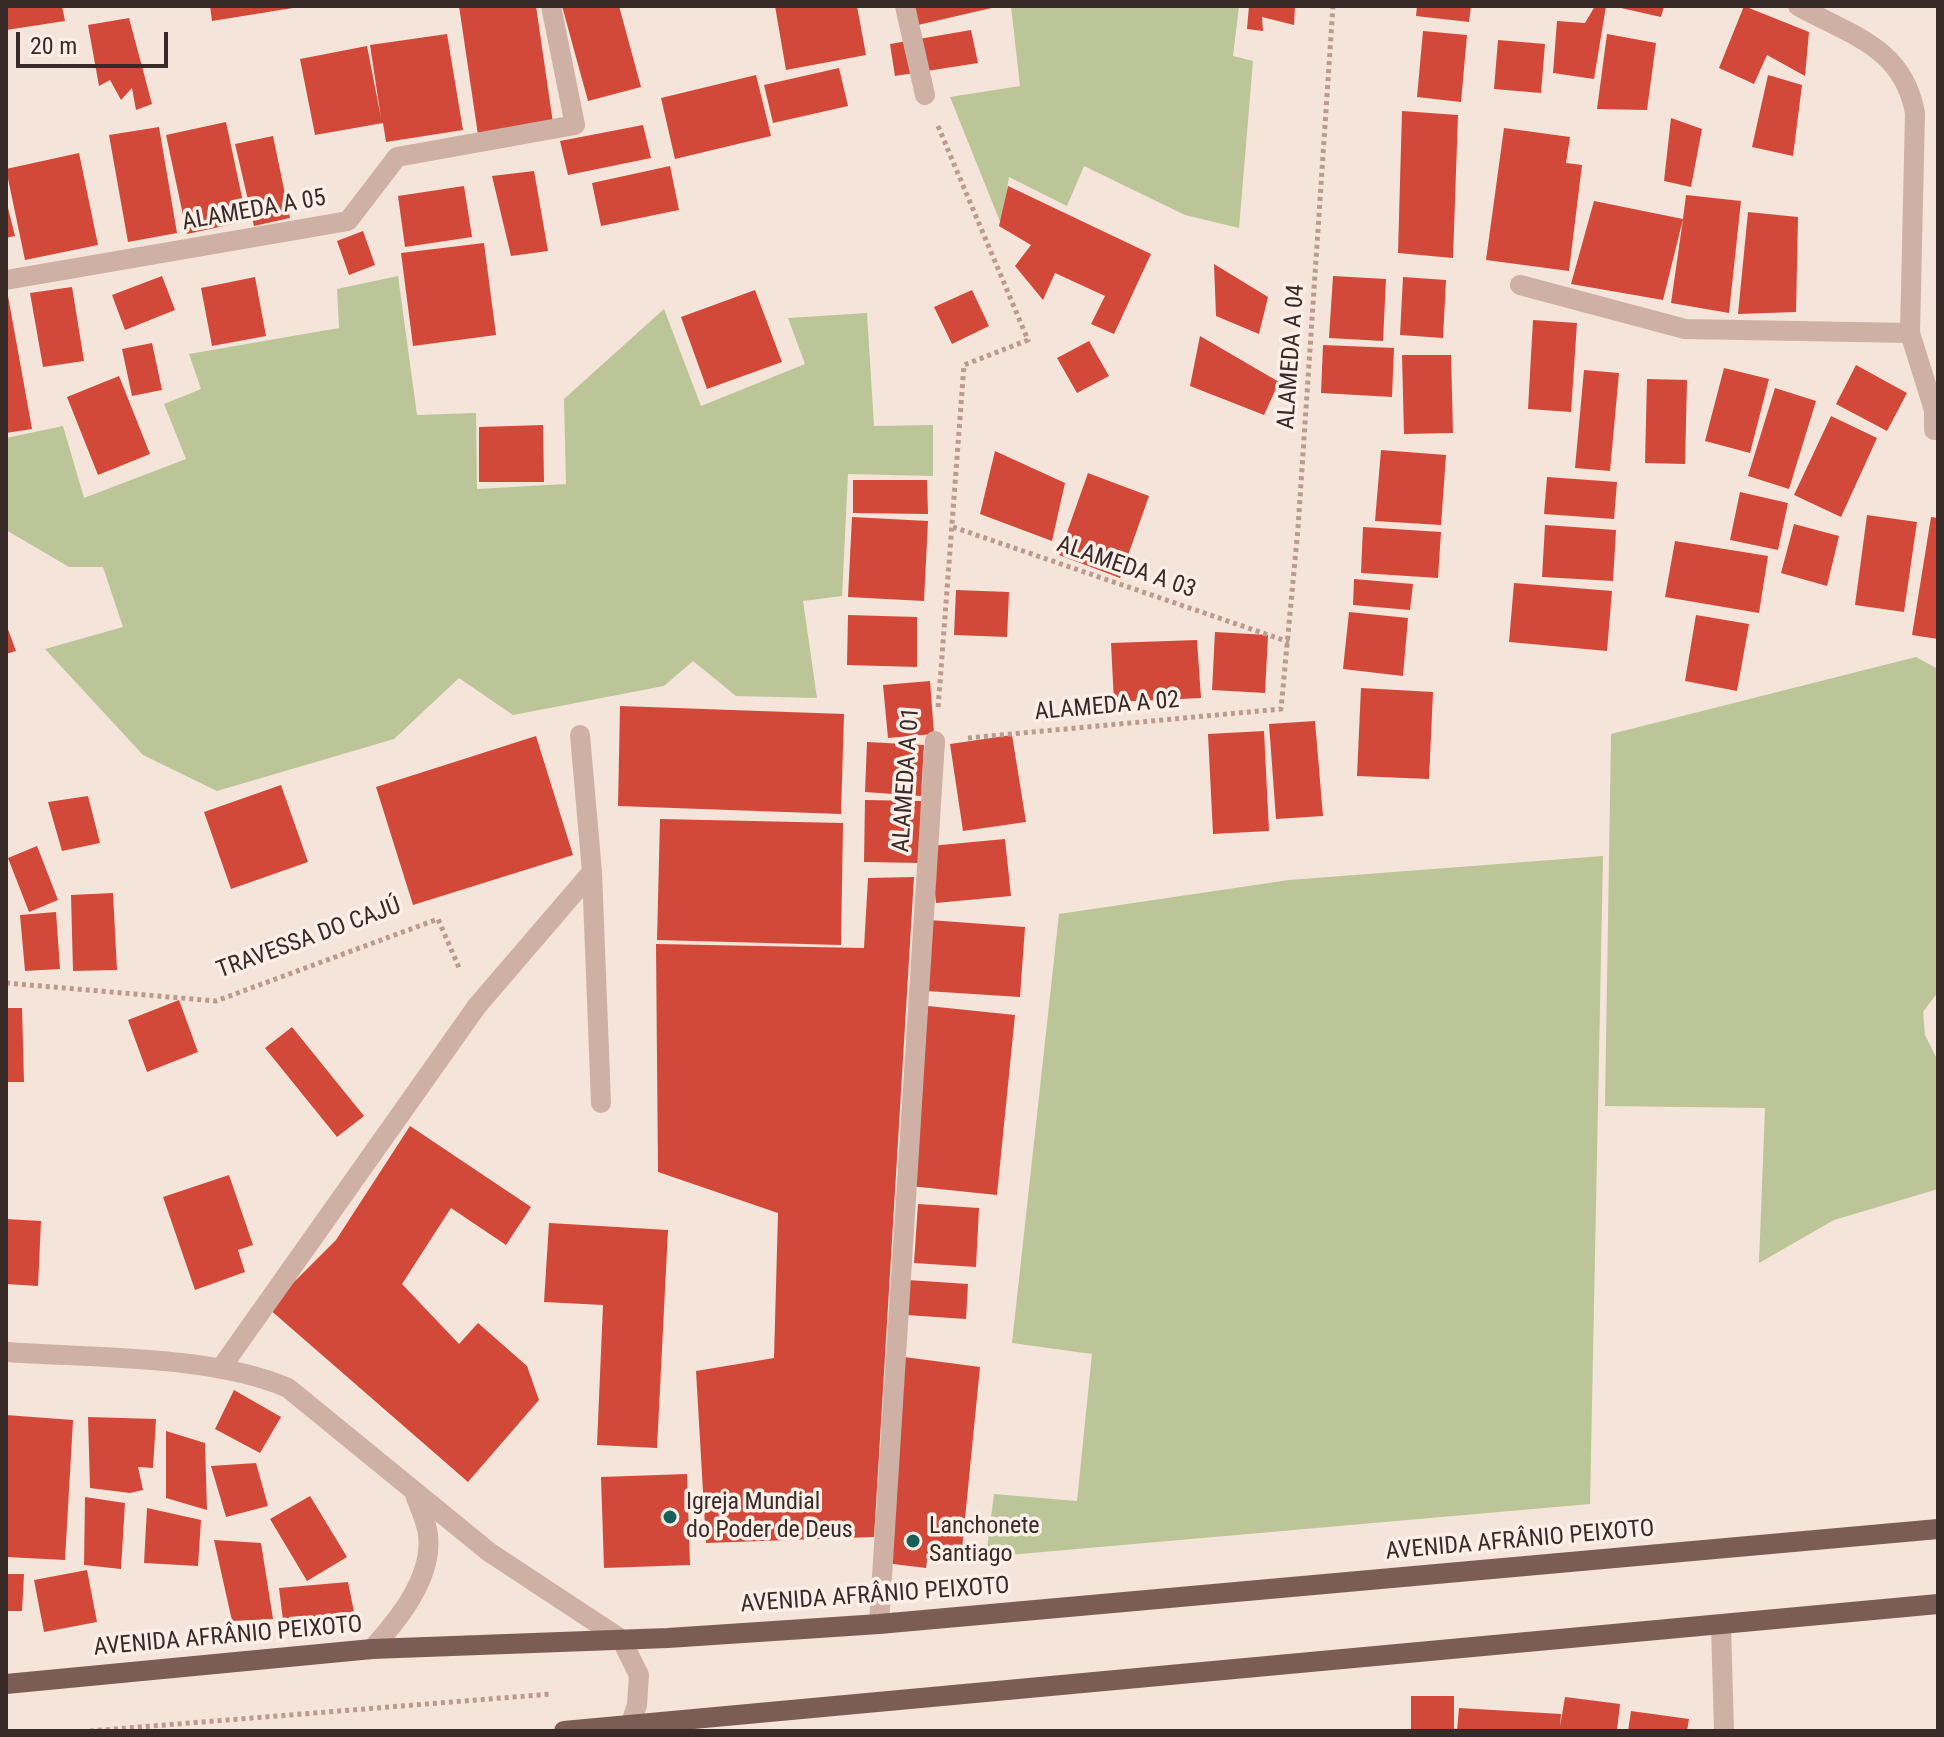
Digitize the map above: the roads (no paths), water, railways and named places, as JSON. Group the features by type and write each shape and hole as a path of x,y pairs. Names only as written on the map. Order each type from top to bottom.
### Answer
{"main road":[{"name":"AVENIDA AFRÂNIO PEIXOTO","path":"6,1684 372,1649 879,1624 1938,1529"},
{"path":"564,1731 628,1728 1938,1604"}],"street":[{"name":"ALAMEDA A 05","path":"6,280 348,221 397,157 575,125 551,6"},
{"path":"905,6 925,95"},
{"path":"1798,6 1887,55 1911,89 1915,113 1910,333 1934,410 1934,430 1938,430"},
{"path":"1520,285 1685,329 1910,333"},
{"path":"580,735 592,872 601,1103"},
{"name":"ALAMEDA A 01","path":"879,1624 935,741"},
{"path":"221,1368 477,1006 592,872"},
{"path":"6,1352 221,1368 261,1376 288,1388 489,1552 621,1639 631,1653 639,1675 637,1705 628,1728"},
{"path":"372,1649 403,1614 424,1564 428,1534 415,1494"},
{"path":"1721,1626 1724,1731"}],"place":[{"name":"Igreja Mundial do Poder de Deus","path":"670,1517"},
{"name":"Lanchonete Santiago","path":"913,1541"}]}
